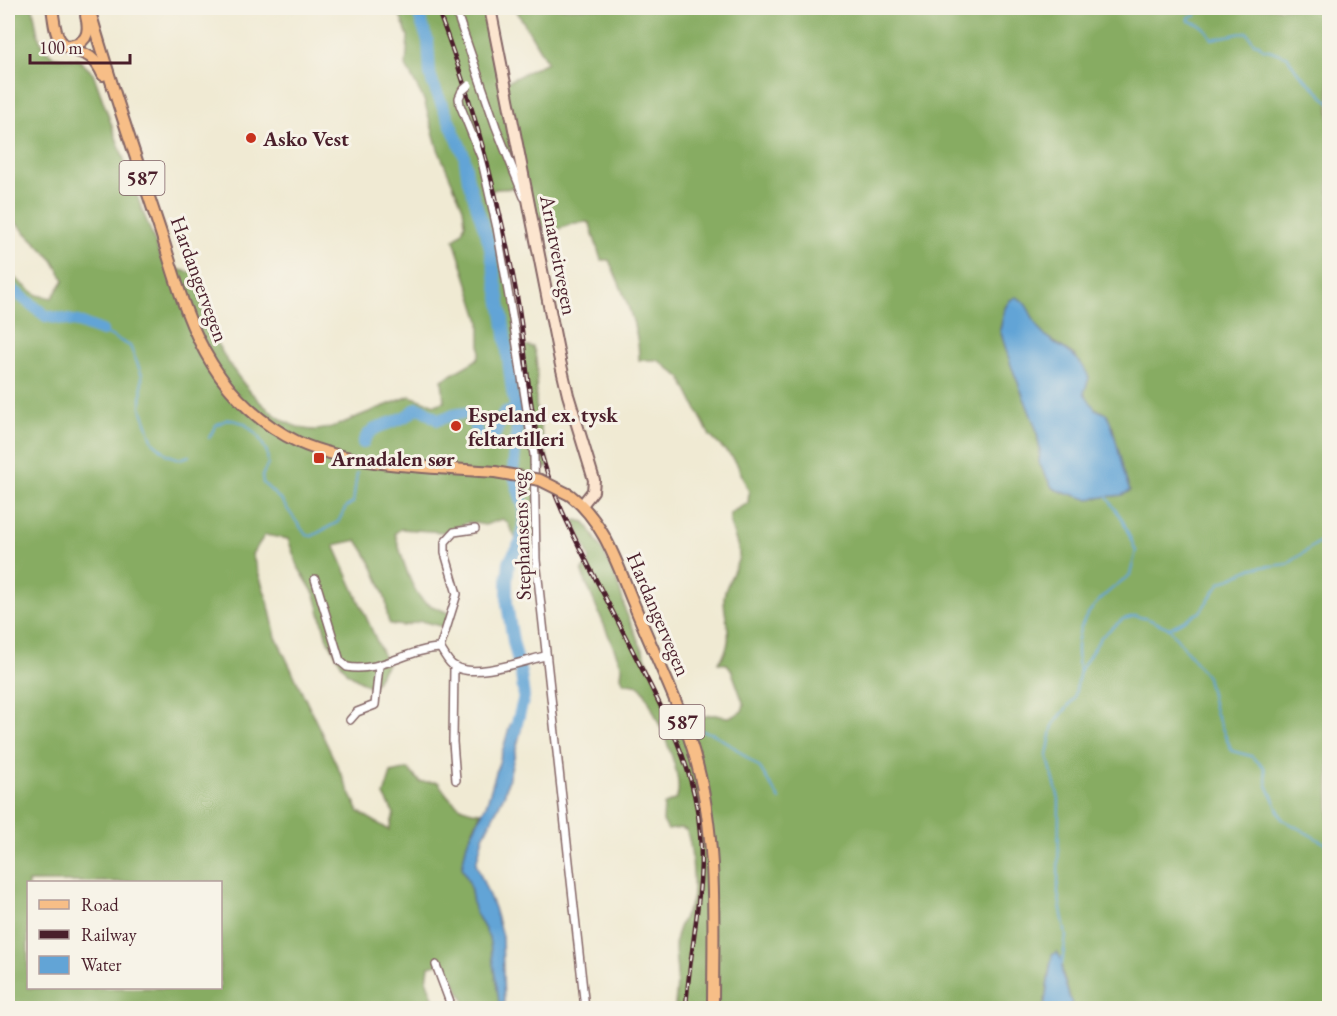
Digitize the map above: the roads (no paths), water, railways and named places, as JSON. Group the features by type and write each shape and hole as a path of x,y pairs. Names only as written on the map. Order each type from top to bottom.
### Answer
{"main road":[{"path":"52,8 58,36 66,46 78,45 86,37 87,22 84,8"},
{"name":"Hardangervegen","path":"89,8 181,293 202,346 224,383 258,417 298,441 336,455 495,472 540,480 570,495 582,505 599,527 612,552 680,714 697,763 707,817 712,875 713,1008"},
{"name":"587","path":"97,8 123,101 127,130"},
{"name":"Arnatveitvegen","path":"490,8 566,387 594,480 593,490 582,505"},
{"name":"587","path":"66,46 91,56 100,67 123,134 139,168"}],"street":[{"path":"455,8 501,138 529,208"},
{"name":"Stephansens veg","path":"479,77 462,92 459,98 480,157 497,228 534,455 536,560 585,1008"},
{"path":"440,648 457,594 445,553 445,542 454,532 475,529"},
{"path":"315,579 340,661 350,668 379,666 423,650 440,648"},
{"path":"440,648 454,666 474,671 545,656"},
{"path":"350,720 357,712 375,705 379,666"},
{"path":"454,666 453,742 456,780"},
{"path":"436,965 452,1008"}],"water":[{"path":"1016,297 1025,304 1039,330 1075,357 1085,370 1089,378 1084,393 1095,409 1107,414 1130,491 1122,495 1087,499 1052,487 1039,463 1040,450 1036,428 1000,330 1005,308 1010,300"},
{"path":"517,719 521,719 522,726 505,793 483,837 476,864 494,908 502,936 504,1008 500,1008 489,937 474,909 470,885 462,867 467,843 487,803 510,725"},
{"path":"1057,952 1062,960 1062,974 1073,1008 1044,1008 1052,955"}],"waterway":[{"path":"416,8 428,41 430,74 433,84 464,155 468,180 489,243 518,419 513,472 525,512 521,541 509,562 507,604 524,697 514,734"},
{"path":"1194,8 1196,16 1189,17 1189,21 1203,27 1212,39 1247,32 1254,43 1259,44 1262,49 1287,56 1296,70 1330,103"},
{"path":"8,286 46,316 78,322 102,331"},
{"path":"102,331 130,346 142,375 141,408 153,442 168,455 180,459 189,456"},
{"path":"363,443 374,429 402,418 417,408 438,420 456,414 472,415 480,437 488,440 494,436 504,413 516,411"},
{"path":"209,438 216,425 228,419 244,423 258,436 267,452 268,464 262,476 263,483 281,500 306,535 312,536 338,522 346,507 353,503 357,473"},
{"path":"1080,671 1077,654 1081,627 1096,604 1130,575 1136,551 1122,519 1107,497"},
{"path":"1170,628 1200,612 1220,583 1253,568 1288,564 1330,534"},
{"path":"1062,964 1066,936 1058,893 1059,799 1047,755 1053,725 1074,699 1080,671 1101,637 1123,619 1135,616 1169,628 1207,677 1215,712 1232,751 1251,756 1264,767 1267,785 1282,819 1326,844 1330,871"},
{"path":"691,728 714,734 760,768 780,800"}],"railway":[{"path":"437,8 484,150 502,223 517,297 533,415 546,469 571,530 670,725 689,774 697,809 701,859 698,909 686,1008"}],"place":[{"name":"Asko Vest","path":"251,138"},
{"name":"Espeland ex. tysk feltartilleri","path":"456,426"},
{"name":"Arnadalen sør","path":"319,458"}]}
